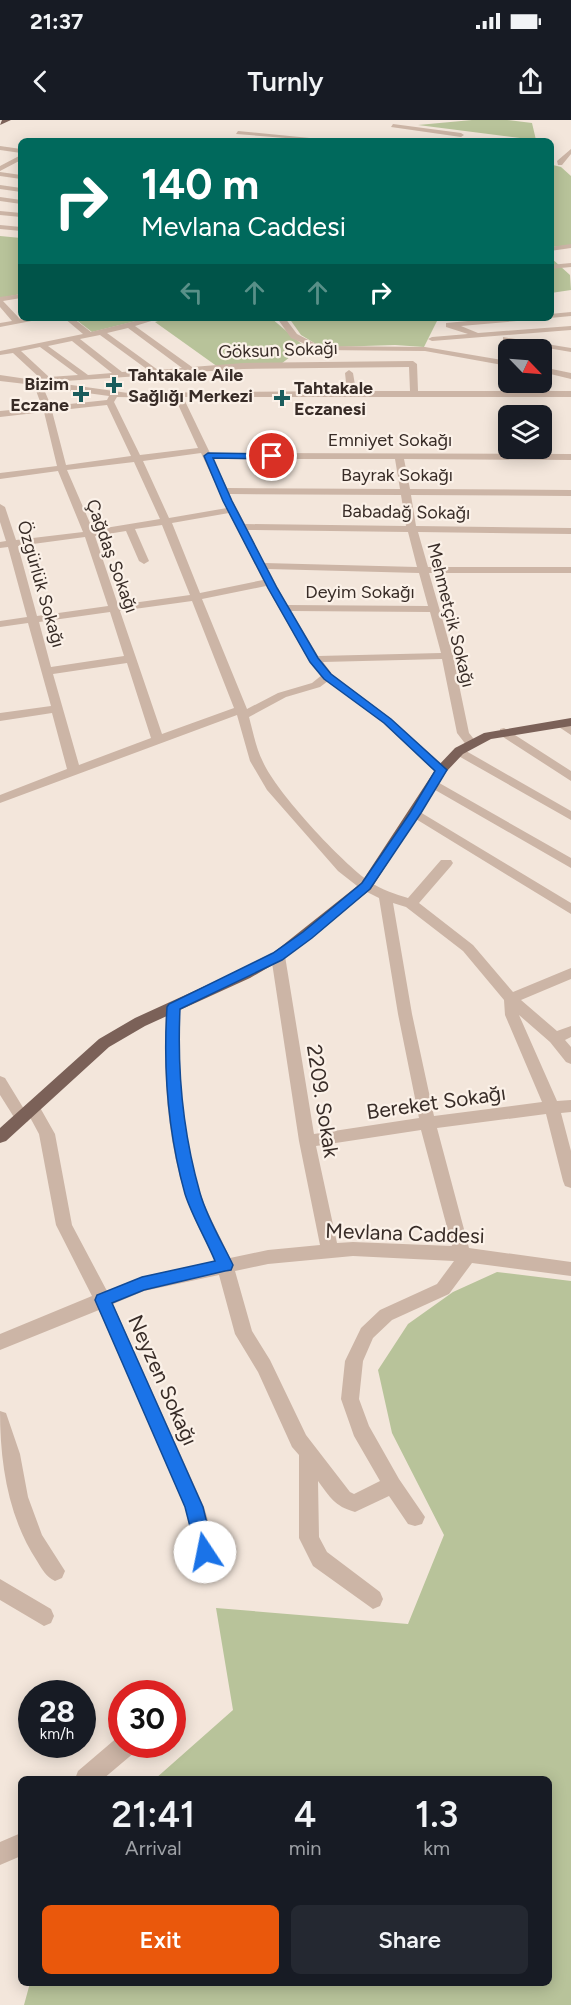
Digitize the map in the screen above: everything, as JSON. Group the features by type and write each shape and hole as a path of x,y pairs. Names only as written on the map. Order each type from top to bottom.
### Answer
{"main road":[{"path":"1,121 8,120"},
{"path":"0,1137 104,1043 140,1022 278,956 308,935 366,886 441,770 471,743 504,732 568,726"}],"street":[{"path":"234,138 244,124"},
{"path":"393,126 461,135"},
{"path":"238,133 289,138"},
{"path":"0,148 18,151"},
{"path":"554,164 562,166 559,162 571,151"},
{"path":"0,171 18,159"},
{"path":"0,161 18,164"},
{"path":"0,171 18,176"},
{"path":"0,187 18,190"},
{"path":"0,199 18,202"},
{"path":"0,213 18,216"},
{"path":"0,226 18,229"},
{"path":"0,235 12,236 18,232"},
{"path":"554,252 571,246"},
{"path":"554,253 571,253"},
{"path":"554,267 571,265"},
{"path":"0,325 17,321 0,300 18,297"},
{"path":"554,316 571,314"},
{"path":"72,321 90,335"},
{"path":"0,353 102,333 145,321"},
{"path":"283,321 294,336 319,348 425,350 498,362"},
{"path":"425,350 438,330 449,325 495,321"},
{"path":"129,325 192,371"},
{"path":"449,325 505,339"},
{"path":"432,339 571,328"},
{"path":"548,330 570,350"},
{"path":"102,333 159,374"},
{"path":"74,339 122,376"},
{"path":"42,345 87,378"},
{"path":"552,347 570,350"},
{"path":"15,351 42,381"},
{"name":"Göksun Sokağı","path":"42,381 192,371 286,379 413,364 414,394"},
{"path":"552,372 571,376"},
{"path":"349,373 352,393"},
{"path":"1,375 42,381 112,399"},
{"path":"0,414 112,399 178,395 286,379 352,393 571,394"},
{"name":"Çağdaş Sokağı","path":"42,381 62,469 89,534 158,740"},
{"path":"178,395 232,510 314,660 327,676 387,721 441,770"},
{"path":"112,399 136,458 166,521 242,712 256,761 271,787 343,868 366,886 385,896 411,904 468,948 511,999 555,1038 571,1058"},
{"name":"Emniyet Sokağı","path":"0,476 136,458 206,453 571,458"},
{"name":"Mehmetçik Sokağı","path":"399,457 412,529 447,657 463,733 471,743"},
{"name":"Bayrak Sokağı","path":"223,491 571,493"},
{"name":"Özgürlük Sokağı","path":"0,507 74,771"},
{"path":"0,545 89,534 232,510"},
{"path":"129,527 144,561"},
{"name":"Babadağ Sokağı","path":"241,527 571,531"},
{"path":"261,566 423,570 571,570"},
{"path":"0,624 196,597 270,582"},
{"name":"Deyim Sokağı","path":"285,608 434,609"},
{"path":"314,660 447,657"},
{"name":"Özgürlük Sokağı","path":"47,671 130,659"},
{"path":"0,799 158,740 242,712 282,694 316,685 327,676"},
{"path":"0,717 57,709"},
{"path":"504,732 571,777"},
{"path":"459,752 571,816"},
{"path":"434,784 571,864"},
{"path":"415,813 571,909"},
{"path":"411,904 446,863"},
{"path":"385,896 405,1014 428,1125 465,1255 443,1288 379,1321 367,1333 354,1361 350,1399 361,1430 392,1485 415,1517"},
{"name":"2209. Sokak","path":"278,956 307,1141 330,1251"},
{"path":"511,999 571,973"},
{"path":"511,999 512,1015 552,1108 568,1162 571,1181"},
{"path":"173,1007 171,1058 178,1129 193,1195 225,1265 244,1334 264,1366 300,1441 344,1500 355,1503 392,1485"},
{"path":"555,1038 571,1031"},
{"name":"Neyzen Sokağı","path":"0,1082 47,1134 64,1225 103,1300 194,1507 201,1529 205,1573"},
{"name":"Bereket Sokağı","path":"307,1141 428,1125 450,1118 571,1106"},
{"name":"Mevlana Caddesi","path":"0,1342 142,1284 268,1257 353,1249 465,1255 571,1269"},
{"path":"0,1419 11,1454 18,1497 35,1541 55,1571"},
{"path":"308,1452 309,1538 320,1559 373,1599"},
{"path":"0,1589 44,1616"},
{"path":"90,1776 111,1758"},
{"path":"0,1854 18,1845"}],"green space":[{"path":"472,120 507,120 532,123 536,138 520,138 418,125"},
{"path":"554,165 561,167 571,176 571,245 554,247"},
{"path":"0,236 18,238 18,295 0,298"},
{"path":"554,261 570,275 571,290 554,293"},
{"path":"78,321 136,321 92,332"},
{"path":"275,321 304,346 281,364 218,367 155,322"},
{"path":"291,321 437,321 424,347 395,345 333,347 316,344 301,335"},
{"path":"497,1272 571,1281 571,2005 24,2005 29,1986 552,1986 552,1776 158,1776 179,1758 186,1758 186,1752 233,1710 216,1608 408,1624 444,1535 392,1433 378,1370 408,1324 453,1292"}],"place":[{"name":"Tahtakale Aile Sağlığı Merkezi","path":"114,385"},
{"name":"Bizim Eczane","path":"81,394"},
{"name":"Tahtakale Eczanesi","path":"282,398"}],"route":[{"path":"205,1552 194,1507 103,1300 142,1284 225,1265 193,1195 178,1129 171,1058 173,1007 278,956 308,935 366,886 441,770 387,721 327,676 314,660 272,588 208,456 272,456"}]}
